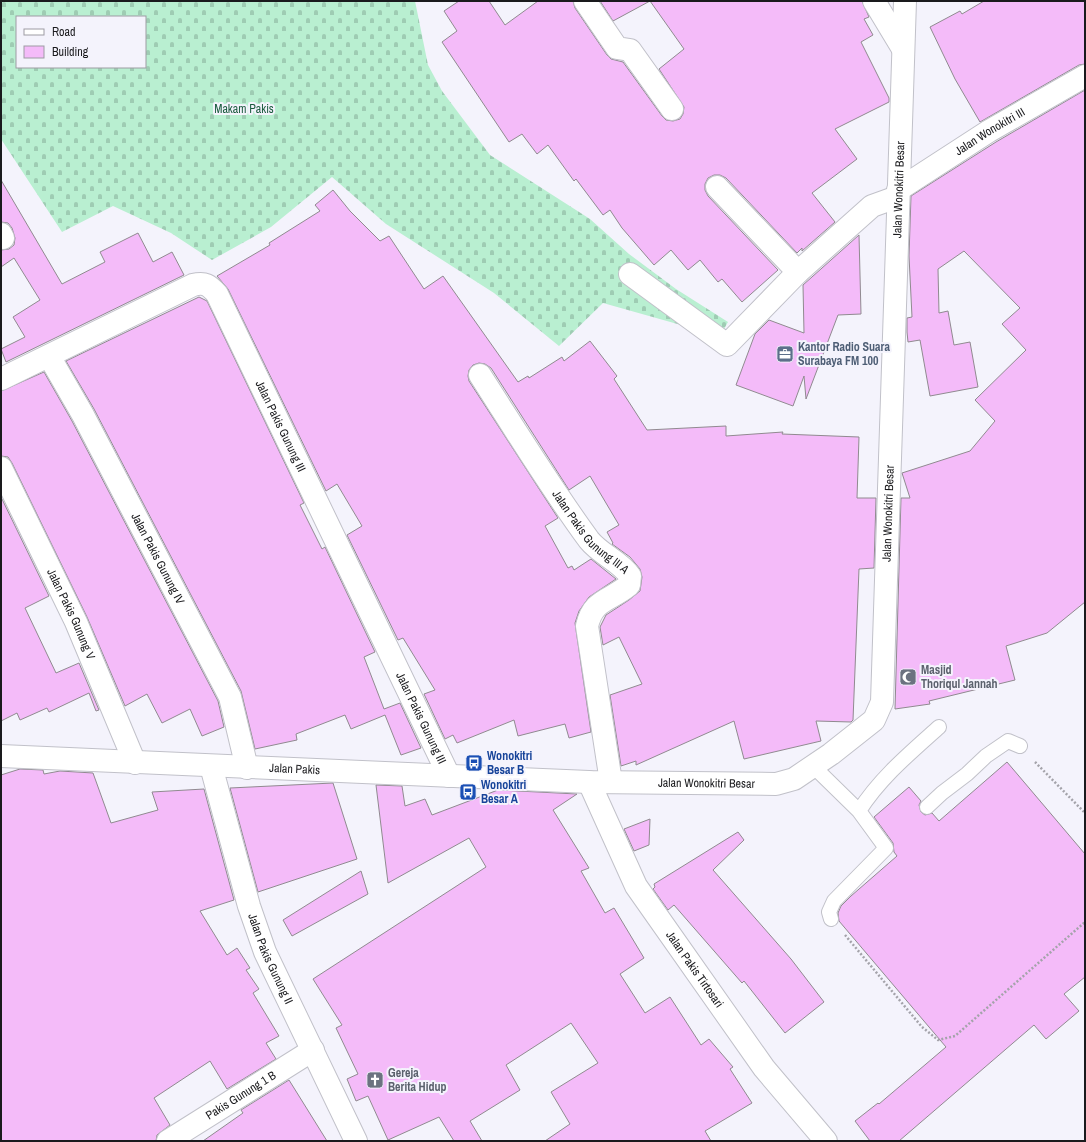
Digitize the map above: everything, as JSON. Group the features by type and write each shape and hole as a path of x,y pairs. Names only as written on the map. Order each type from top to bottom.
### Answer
{"street":[{"path":"585,1 617,48 630,50 672,109"},
{"path":"874,1 903,49"},
{"name":"Jalan Wonokitri Besar","path":"589,782 776,784 794,779 812,765 831,754 874,720 882,702 905,1"},
{"name":"Jalan Wonokitri III","path":"630,274 726,345 798,272 872,206 898,193 989,131 1085,76"},
{"path":"717,187 798,272"},
{"name":"Jalan Pakis Gunung III","path":"1,379 193,286 203,283 210,286 217,294 449,776"},
{"name":"Jalan Pakis Gunung IV","path":"49,356 83,415 230,697 247,768"},
{"name":"Jalan Pakis Gunung III A","path":"480,375 555,492 591,542 603,554 625,568 630,576 629,585 621,592 599,604 590,614 587,626 611,782"},
{"name":"Jalan Pakis Gunung V","path":"1,468 76,622 135,763"},
{"name":"Jalan Pakis","path":"1,756 589,782"},
{"name":"Jalan Pakis Gunung II","path":"210,766 254,924 265,952 356,1141"},
{"name":"Jalan Pakis Tirtosari","path":"589,782 636,886 764,1068 826,1141"},
{"name":"Pakis Gunung 1 B","path":"168,1141 313,1050"}],"lane":[{"path":"859,811 888,773 939,727"},
{"path":"927,808 942,793 967,774 986,756 1008,741 1020,746"},
{"path":"812,765 859,811 887,847 834,901 829,912 831,919"}],"path":[{"path":"1020,746 1085,813"},
{"path":"831,919 922,1027 938,1040 955,1036 1085,922"}],"green space":[{"name":"Makam Pakis","path":"1,1 415,1 428,65 442,91 490,155 590,219 629,254 676,289 728,322 720,336 603,303 559,346 494,293 386,224 332,177 271,227 212,260 171,233 113,206 62,232 1,139"}],"building":[{"path":"459,1 489,1 505,25 538,1 573,1 575,8 607,55 611,59 623,62 662,116 666,120 673,121 680,119 683,114 684,107 659,69 684,49 650,1 862,1 869,17 864,19 873,35 861,42 889,98 889,102 835,129 857,159 812,193 835,222 802,251 802,248 797,253 726,178 720,175 714,175 708,178 705,184 705,190 708,196 778,270 742,302 722,279 718,282 700,260 688,270 671,250 654,265 622,228 610,210 603,215 576,179 574,181 548,145 537,154 522,134 509,142 442,42 457,31 444,11"},
{"path":"600,1 650,1 613,21"},
{"path":"984,1 1085,1 1085,64 1079,65 980,122 955,79 930,27 960,11 962,14"},
{"path":"1085,90 1085,602 1047,633 1006,646 1015,680 929,701 930,704 895,709 901,498 910,498 902,473 970,451 995,421 975,400 1026,350 1002,324 1020,308 964,251 938,269 939,313 948,311 954,345 970,342 978,387 930,396 920,340 908,342 907,332 907,318 912,317 909,256 911,196 996,142"},
{"path":"1,180 62,284 105,262 100,252 138,233 153,262 172,252 184,275 6,362 1,349 25,337 13,317 40,300 14,258 1,267 1,250 9,249 14,245 15,238 12,228 8,223 1,222"},
{"path":"333,190 350,211 380,241 389,236 424,289 443,276 518,382 528,376 529,378 562,357 564,361 590,341 617,376 614,379 647,430 726,426 726,436 783,432 782,434 859,437 857,498 876,498 874,568 859,569 853,720 851,722 816,721 821,741 744,759 734,721 636,765 636,761 621,766 610,695 642,684 619,637 603,645 600,627 606,615 640,591 642,577 640,569 630,557 612,544 613,543 607,532 619,525 590,476 569,490 491,368 485,364 479,363 473,365 469,370 469,381 558,518 545,526 568,568 572,566 574,570 591,559 616,579 589,597 579,611 575,623 591,732 569,738 565,724 518,736 514,720 457,743 453,735 445,739 424,694 435,690 403,638 398,640 347,535 362,526 337,484 326,491 228,289 217,276 270,245 269,243 320,211 315,205"},
{"path":"859,235 861,314 838,315 806,399 804,376 793,406 736,385 755,334 769,320 804,333 803,285"},
{"path":"199,297 207,301 304,503 300,505 322,549 325,547 375,652 364,657 384,709 400,703 421,748 401,755 385,715 351,729 345,715 296,734 297,740 255,749 241,691 94,409 66,361"},
{"path":"44,372 72,421 218,701 224,727 202,736 190,709 162,723 147,694 125,706 87,617 12,463 8,457 1,456 1,391"},
{"path":"1,497 49,596 25,608 56,673 79,663 99,710 96,711 89,693 49,712 47,708 20,720 17,713 1,721"},
{"path":"1007,762 1085,854 1085,977 1064,994 1079,1011 1046,1039 1034,1025 899,1141 870,1141 855,1121 878,1103 879,1104 946,1047 839,921 838,913 841,906 851,896 897,856 894,852 893,843 874,817 909,787 921,801 919,805 921,812 925,815 932,813 939,821"},
{"path":"20,769 43,770 44,774 60,771 93,773 111,823 158,810 152,792 204,789 234,900 200,911 227,955 237,948 250,968 246,970 259,989 253,993 279,1036 266,1043 276,1059 227,1089 210,1061 154,1098 170,1125 157,1135 156,1141 1,1141 1,775"},
{"path":"333,783 357,859 258,892 230,788"},
{"path":"376,785 402,786 405,806 425,799 432,815 498,790 577,794 553,810 589,868 581,871 605,913 614,908 644,958 620,974 645,1013 670,997 701,1045 709,1039 733,1067 730,1069 752,1103 705,1131 711,1141 545,1141 570,1124 551,1092 598,1063 571,1023 506,1065 520,1090 470,1121 482,1141 454,1141 439,1117 388,1140 368,1096 356,1101 347,1079 358,1074 336,1028 342,1025 313,979 486,867 469,838 388,883"},
{"path":"650,819 649,845 634,851 624,829"},
{"path":"738,832 744,840 713,870 791,959 824,1002 785,1033 744,981 742,983 674,905 668,910 653,889 655,887 654,884"},
{"path":"361,871 368,894 292,936 283,920"},
{"path":"289,1080 327,1141 203,1141 243,1113 241,1110"}],"place":[{"name":"Kantor Radio Suara Surabaya FM 100","path":"785,354"},
{"name":"Masjid Thoriqul Jannah","path":"908,677"},
{"name":"Wonokitri Besar B","path":"474,763"},
{"name":"Wonokitri Besar A","path":"468,792"},
{"name":"Gereja Berita Hidup","path":"375,1080"}]}
